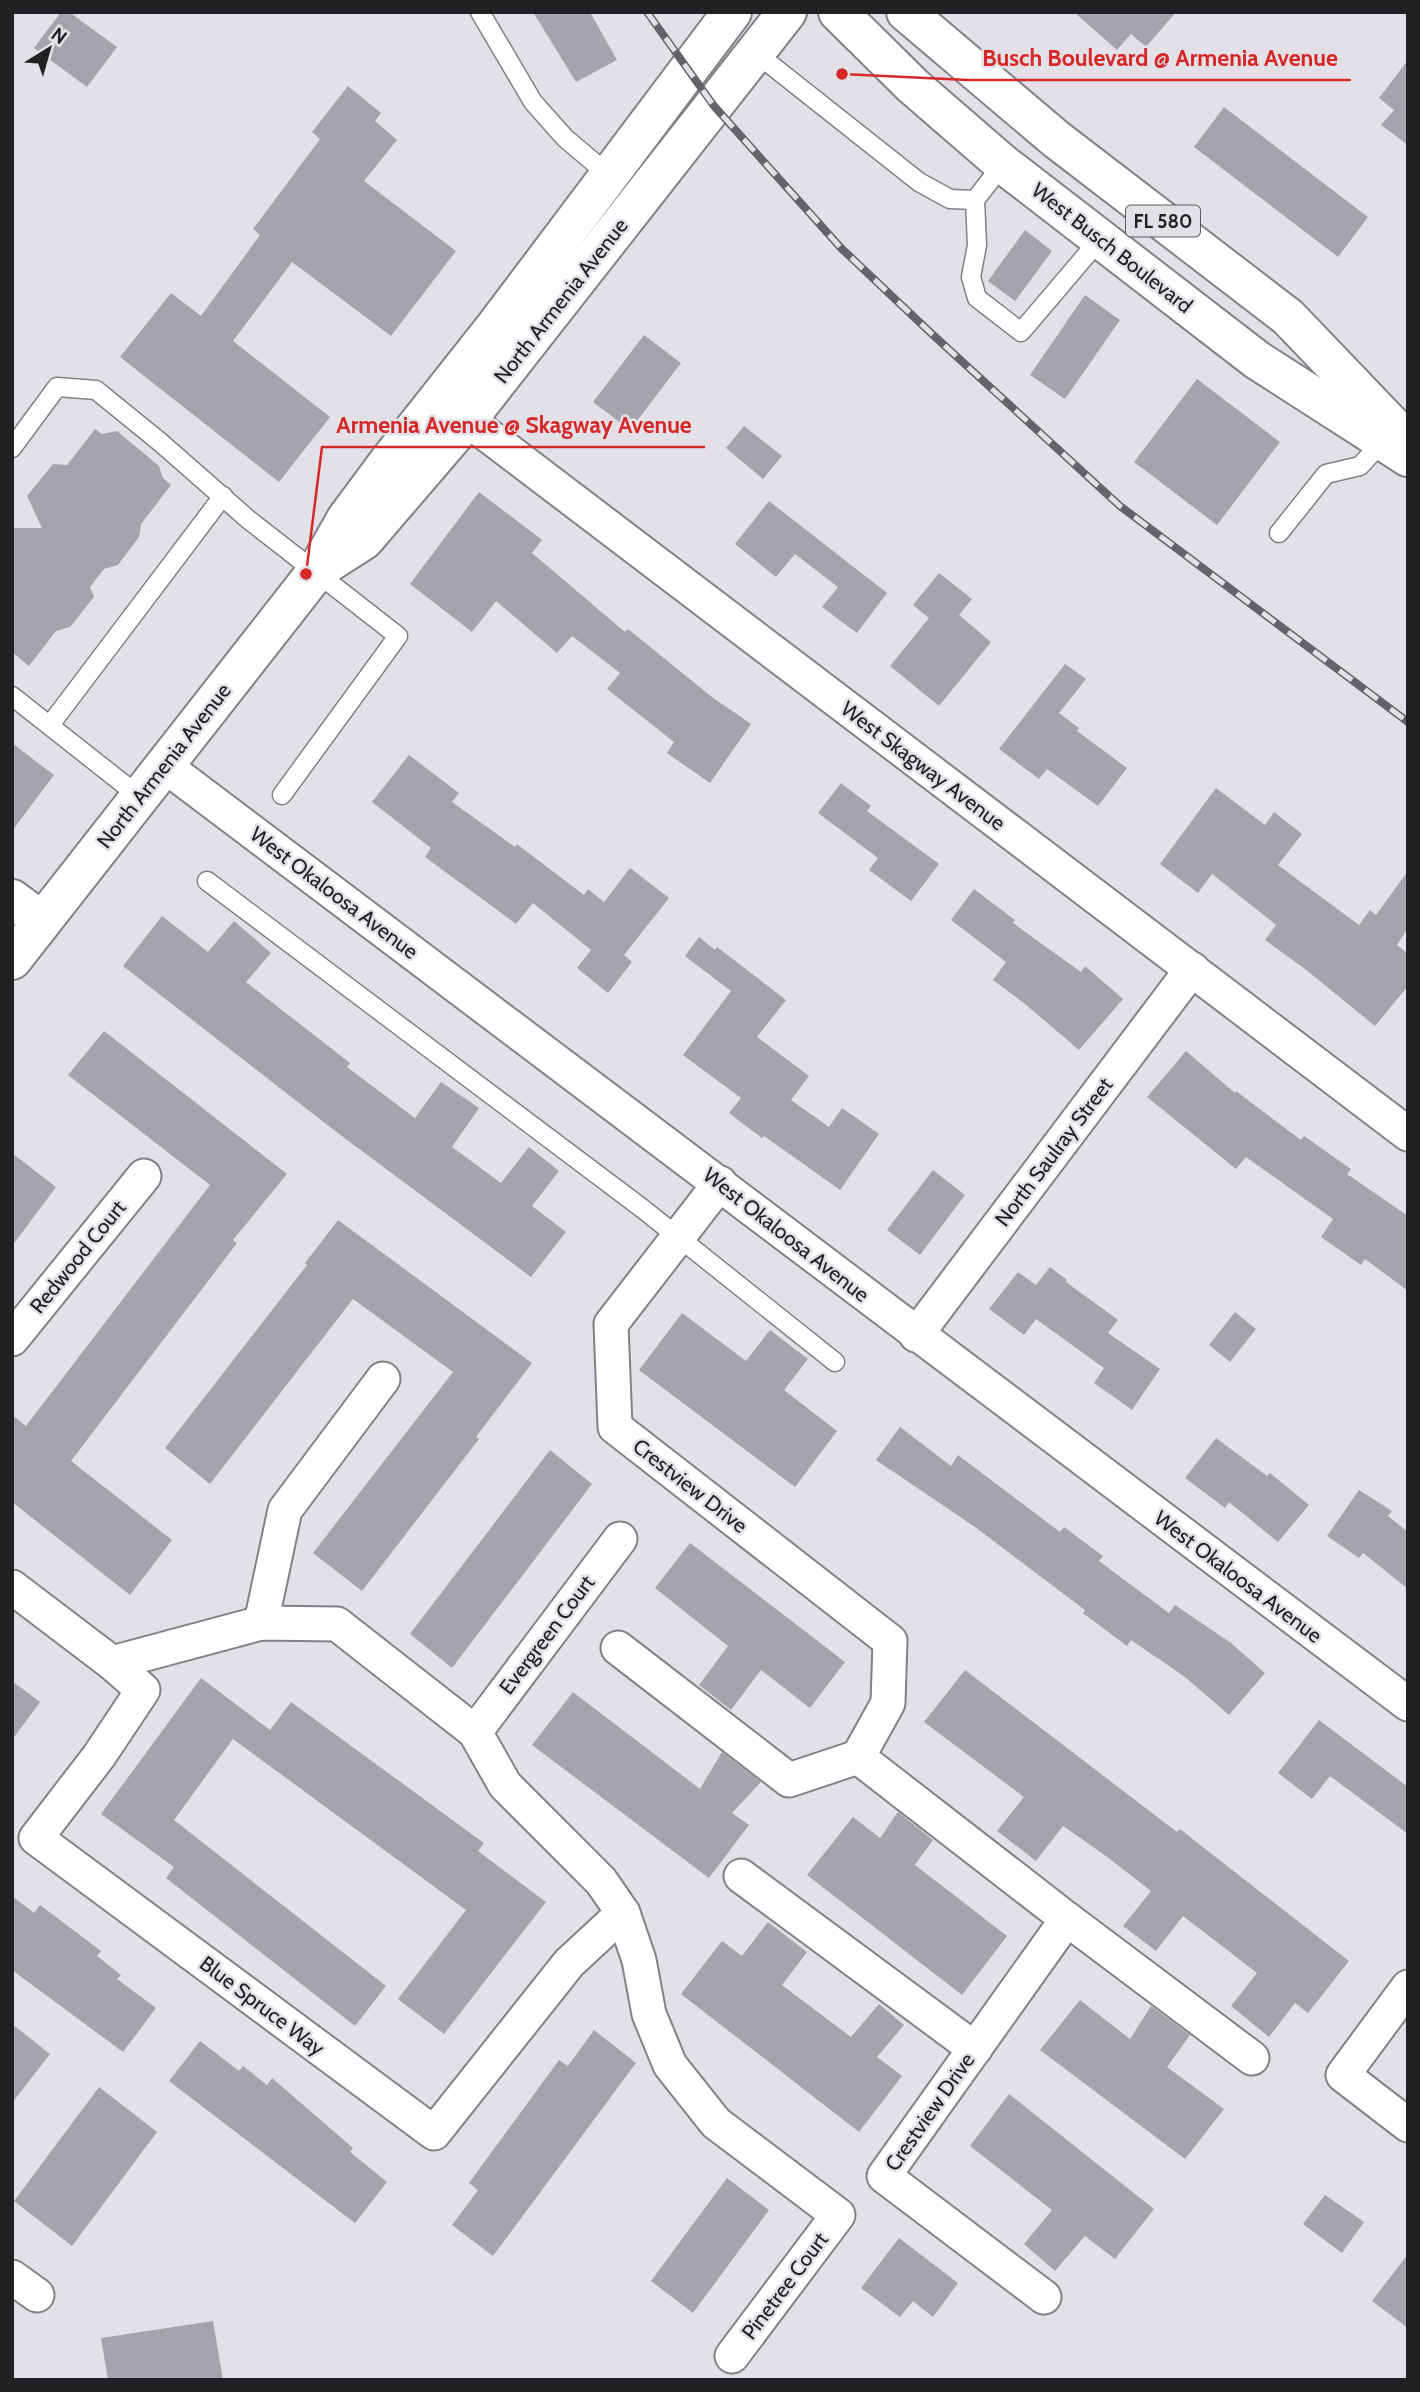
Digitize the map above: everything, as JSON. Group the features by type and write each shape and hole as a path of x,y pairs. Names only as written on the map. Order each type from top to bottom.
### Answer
{"main road":[{"name":"North Armenia Avenue","path":"453,409 498,324 732,12"},
{"name":"North Armenia Avenue","path":"12,960 27,910 140,797 316,572 346,519 453,409 787,12"},
{"name":"West Busch Boulevard","path":"838,12 913,86 1003,164 1258,360 1399,447"},
{"name":"FL 580","path":"906,12 1056,139 1288,317 1399,447"}],"street":[{"name":"West Skagway Avenue","path":"453,409 1408,1134"},
{"name":"West Okaloosa Avenue","path":"165,765 720,1183 916,1335 1408,1704"},
{"name":"North Saulray Street","path":"916,1335 1192,968"},
{"name":"Redwood Court","path":"12,1339 144,1176"},
{"name":"Crestview Drive","path":"720,1183 611,1324 615,1427 890,1641 887,1703 858,1758"},
{"path":"261,1623 285,1510 383,1379"},
{"name":"Evergreen Court","path":"475,1732 620,1539"},
{"path":"12,1587 112,1663 261,1623 337,1624 475,1732 505,1785 601,1881 623,1913"},
{"path":"618,1648 789,1780 858,1758 1252,2058"},
{"name":"Blue Spruce Way","path":"112,1663 143,1690 99,1756 36,1838 434,2133 569,1963 623,1913"},
{"path":"741,1876 975,2049"},
{"name":"Pinetree Court","path":"623,1913 639,1960 649,2014 670,2065 716,2123 838,2216 732,2356"},
{"name":"Crestview Drive","path":"1044,2297 884,2176 1067,1919"},
{"path":"1408,1987 1343,2075 1408,2125"}],"lane":[{"path":"480,12 533,102 565,138 610,176"},
{"path":"755,53 919,182 950,200 975,200"},
{"path":"1003,164 975,200 977,245 971,277 977,298 1021,332 1100,239"},
{"path":"12,448 57,387 96,390 316,572 398,636 282,795"},
{"path":"1279,533 1326,474 1360,466 1399,447"},
{"path":"50,725 223,496"},
{"path":"12,696 140,797"},
{"path":"207,881 678,1237 835,1362"}],"building":[{"path":"61,12 69,12 117,47 87,87 34,48"},
{"path":"533,12 590,12 617,60 576,82"},
{"path":"1074,12 1176,12 1146,47 1131,34 1117,50"},
{"path":"1408,60 1408,145 1381,125 1394,110 1379,98"},
{"path":"348,86 381,113 375,121 397,140 364,181 456,251 391,336 292,262 233,341 330,417 279,482 120,357 171,293 201,316 260,235 253,229 320,139 312,132"},
{"path":"1224,107 1368,217 1338,257 1194,147"},
{"path":"1025,230 1052,251 1015,301 988,281"},
{"path":"1085,295 1120,320 1065,399 1030,375"},
{"path":"644,335 681,363 630,430 593,402"},
{"path":"1197,379 1280,442 1217,525 1134,462"},
{"path":"744,426 782,456 763,479 726,448"},
{"path":"95,429 102,434 117,431 159,466 163,478 171,485 141,524 139,537 118,565 104,569 90,587 94,597 70,627 56,631 29,666 12,652 12,528 42,528 27,496 53,464 67,465"},
{"path":"479,492 542,540 532,553 625,632 628,629 712,697 751,724 710,783 667,753 674,742 607,689 620,673 572,636 557,653 496,601 472,632 410,584"},
{"path":"769,501 887,593 857,633 822,607 838,587 795,554 776,577 735,544"},
{"path":"939,573 972,599 959,615 991,642 939,706 890,666 929,618 913,605"},
{"path":"1065,664 1086,679 1059,713 1079,728 1077,731 1127,768 1098,806 1047,769 1039,779 999,749"},
{"path":"12,743 54,775 12,831"},
{"path":"409,755 459,793 452,802 515,847 517,844 584,895 588,889 604,902 630,868 669,898 624,955 632,962 608,993 577,968 591,950 533,903 516,924 425,857 431,848 372,802"},
{"path":"841,783 871,806 867,811 939,864 911,901 869,870 878,858 818,813"},
{"path":"1216,788 1265,825 1274,812 1302,834 1278,865 1359,925 1370,910 1376,915 1408,871 1408,928 1397,945 1408,954 1408,986 1375,1026 1265,940 1276,925 1212,874 1198,893 1160,864"},
{"path":"974,889 1015,920 1013,923 1081,972 1085,966 1123,999 1079,1050 993,980 1006,962 951,920"},
{"path":"162,916 208,952 234,921 271,953 246,982 350,1063 347,1067 415,1118 441,1082 479,1108 452,1147 501,1183 529,1147 559,1171 532,1206 566,1232 531,1277 339,1134 123,966"},
{"path":"699,937 715,950 717,947 786,1000 757,1037 809,1076 791,1100 829,1127 842,1108 879,1134 840,1190 729,1113 741,1098 683,1055 731,991 685,956"},
{"path":"104,1031 287,1174 233,1240 237,1243 71,1461 172,1540 130,1595 12,1502 12,1415 26,1426 210,1185 68,1075"},
{"path":"1186,1051 1235,1093 1236,1091 1301,1140 1304,1136 1351,1169 1347,1174 1408,1216 1408,1291 1365,1259 1361,1265 1321,1237 1333,1219 1246,1157 1236,1169 1147,1097"},
{"path":"12,1153 56,1187 12,1246"},
{"path":"933,1170 965,1195 920,1255 887,1230"},
{"path":"338,1220 532,1363 476,1437 479,1439 362,1591 313,1553 453,1372 353,1299 210,1484 165,1448 307,1265 305,1263"},
{"path":"1050,1267 1118,1320 1108,1333 1160,1369 1132,1410 1094,1383 1104,1368 1036,1319 1024,1335 989,1309 1018,1272 1036,1285"},
{"path":"1235,1312 1256,1329 1230,1362 1209,1345"},
{"path":"682,1313 746,1361 770,1330 808,1359 784,1390 837,1431 795,1487 639,1370"},
{"path":"900,1427 951,1466 958,1455 1060,1532 1064,1527 1103,1556 1099,1561 1169,1613 1175,1605 1231,1643 1265,1673 1229,1715 1185,1677 1131,1640 1127,1646 1083,1613 1085,1610 975,1527 876,1460"},
{"path":"1216,1438 1267,1476 1270,1473 1309,1505 1278,1542 1229,1502 1225,1508 1185,1478"},
{"path":"550,1450 592,1484 452,1668 410,1634"},
{"path":"1359,1490 1392,1511 1388,1516 1408,1532 1408,1589 1363,1553 1359,1558 1327,1536"},
{"path":"690,1543 845,1662 810,1708 761,1670 731,1710 699,1685 728,1646 655,1588"},
{"path":"965,1670 1177,1832 1180,1829 1349,1961 1308,2013 1295,2003 1269,2037 1231,2006 1257,1973 1183,1916 1156,1951 1123,1926 1151,1891 1106,1856 1063,1826 1036,1861 997,1831 1024,1797 924,1722"},
{"path":"201,1678 270,1730 291,1702 484,1843 478,1851 546,1902 444,2034 398,1999 466,1910 233,1739 174,1820 386,1986 355,2026 166,1878 174,1867 101,1814"},
{"path":"12,1681 40,1702 12,1740"},
{"path":"573,1692 700,1789 722,1752 761,1782 732,1813 749,1825 709,1878 532,1745"},
{"path":"1319,1720 1408,1787 1408,1834 1330,1776 1312,1799 1278,1773"},
{"path":"898,1812 933,1840 915,1865 1007,1936 962,1995 807,1875 853,1817 880,1838"},
{"path":"12,1896 34,1913 40,1905 101,1951 97,1956 121,1975 117,1979 156,2008 123,2052 12,1970"},
{"path":"768,1922 807,1952 782,1985 851,2037 879,2004 904,2025 877,2057 902,2076 859,2132 681,1994 722,1941 742,1956"},
{"path":"1080,2000 1130,2039 1151,2006 1190,2035 1167,2067 1224,2109 1185,2159 1040,2050"},
{"path":"12,2024 50,2054 12,2103"},
{"path":"594,2030 636,2063 493,2256 452,2225 478,2190 469,2183 559,2060 568,2066"},
{"path":"200,2041 239,2071 243,2066 267,2085 272,2078 353,2148 350,2152 387,2182 355,2223 169,2081"},
{"path":"99,2087 157,2132 72,2246 14,2201"},
{"path":"1009,2094 1154,2209 1115,2259 1085,2236 1055,2271 1024,2244 1052,2210 970,2146"},
{"path":"727,2178 769,2210 693,2313 651,2281"},
{"path":"1325,2195 1364,2222 1342,2253 1303,2224"},
{"path":"899,2238 958,2283 933,2317 913,2301 900,2317 861,2288"},
{"path":"1408,2254 1408,2328 1372,2301"},
{"path":"213,2321 223,2380 108,2380 101,2338"}],"railway":[{"path":"647,12 714,106 841,248 932,334 1120,506 1408,722"}],"place":[{"name":"Busch Boulevard @ Armenia Avenue","path":"842,74"},
{"name":"Armenia Avenue @ Skagway Avenue","path":"306,574"}]}
